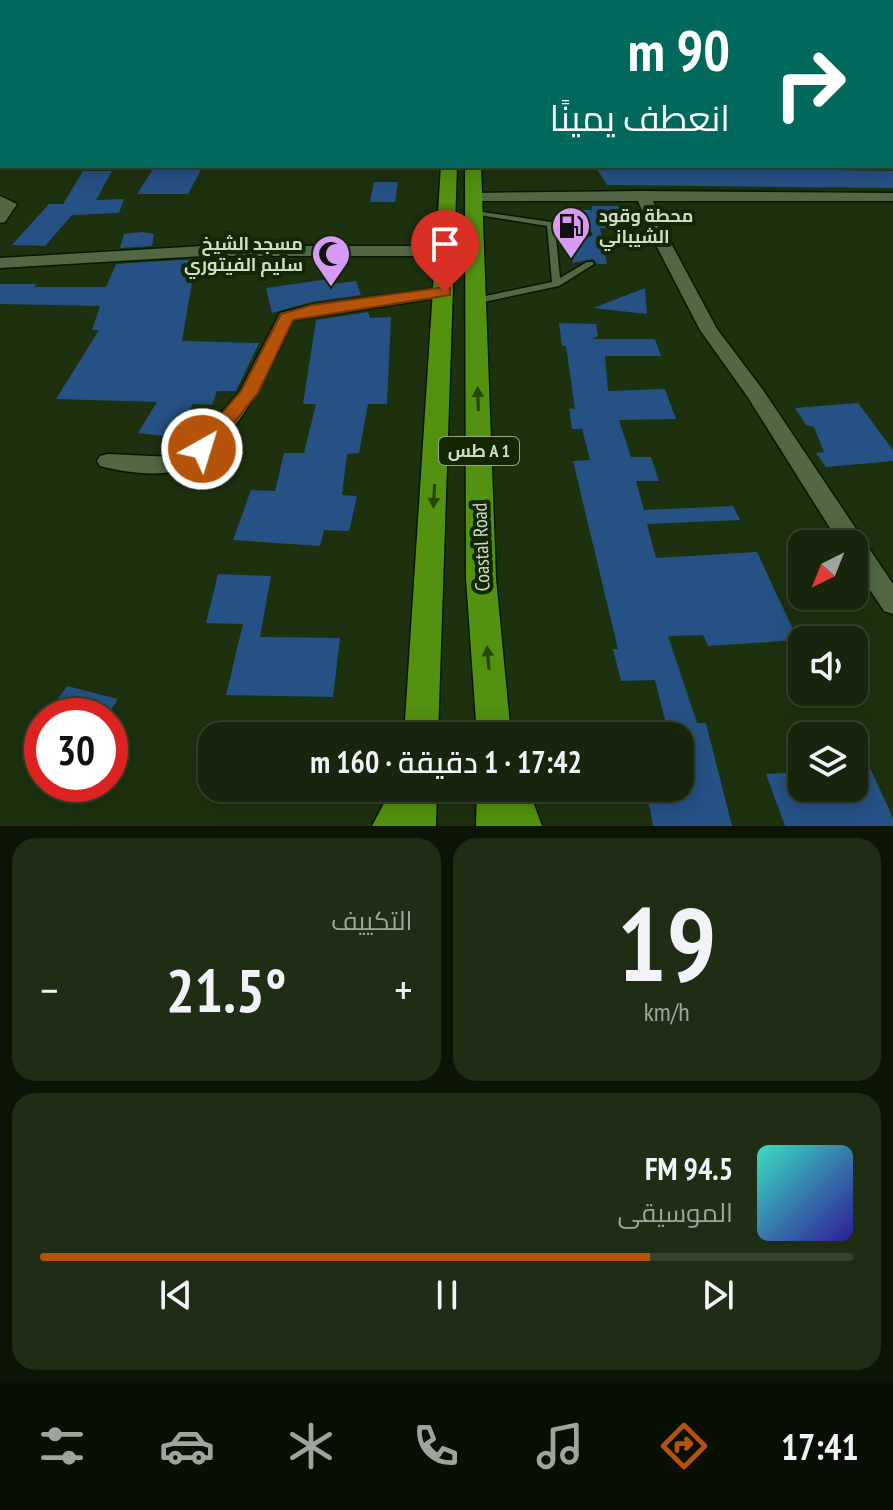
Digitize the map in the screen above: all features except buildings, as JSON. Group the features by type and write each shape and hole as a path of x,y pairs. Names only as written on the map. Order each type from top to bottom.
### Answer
{"highway":[{"name":"طس A 1","path":"422,722 449,168"},
{"name":"Coastal Road","path":"473,168 479,300 476,339 481,578 493,722"},
{"path":"391,826 404,802"},
{"path":"417,826 418,802"},
{"path":"495,802 495,826"},
{"path":"515,802 523,826"}],"street":[{"path":"473,204 643,195 893,197"},
{"path":"643,195 665,247 709,330 756,394 843,530"},
{"path":"0,200 10,204 0,219"},
{"path":"0,263 203,251 447,251"},
{"path":"108,461 140,465 176,464 202,449 249,393 286,317 312,310 445,292"},
{"path":"868,568 893,604"}],"lane":[{"path":"473,204 586,234"},
{"path":"551,224 556,284"},
{"path":"479,300 556,284 590,264"}],"place":[{"name":"محطة وقود الشيباني","path":"571,260"},
{"name":"مسجد الشيخ سليم الفيتوري","path":"331,288"}],"route":[{"path":"202,449 249,393 261,374 286,317 312,310 445,292"}]}
